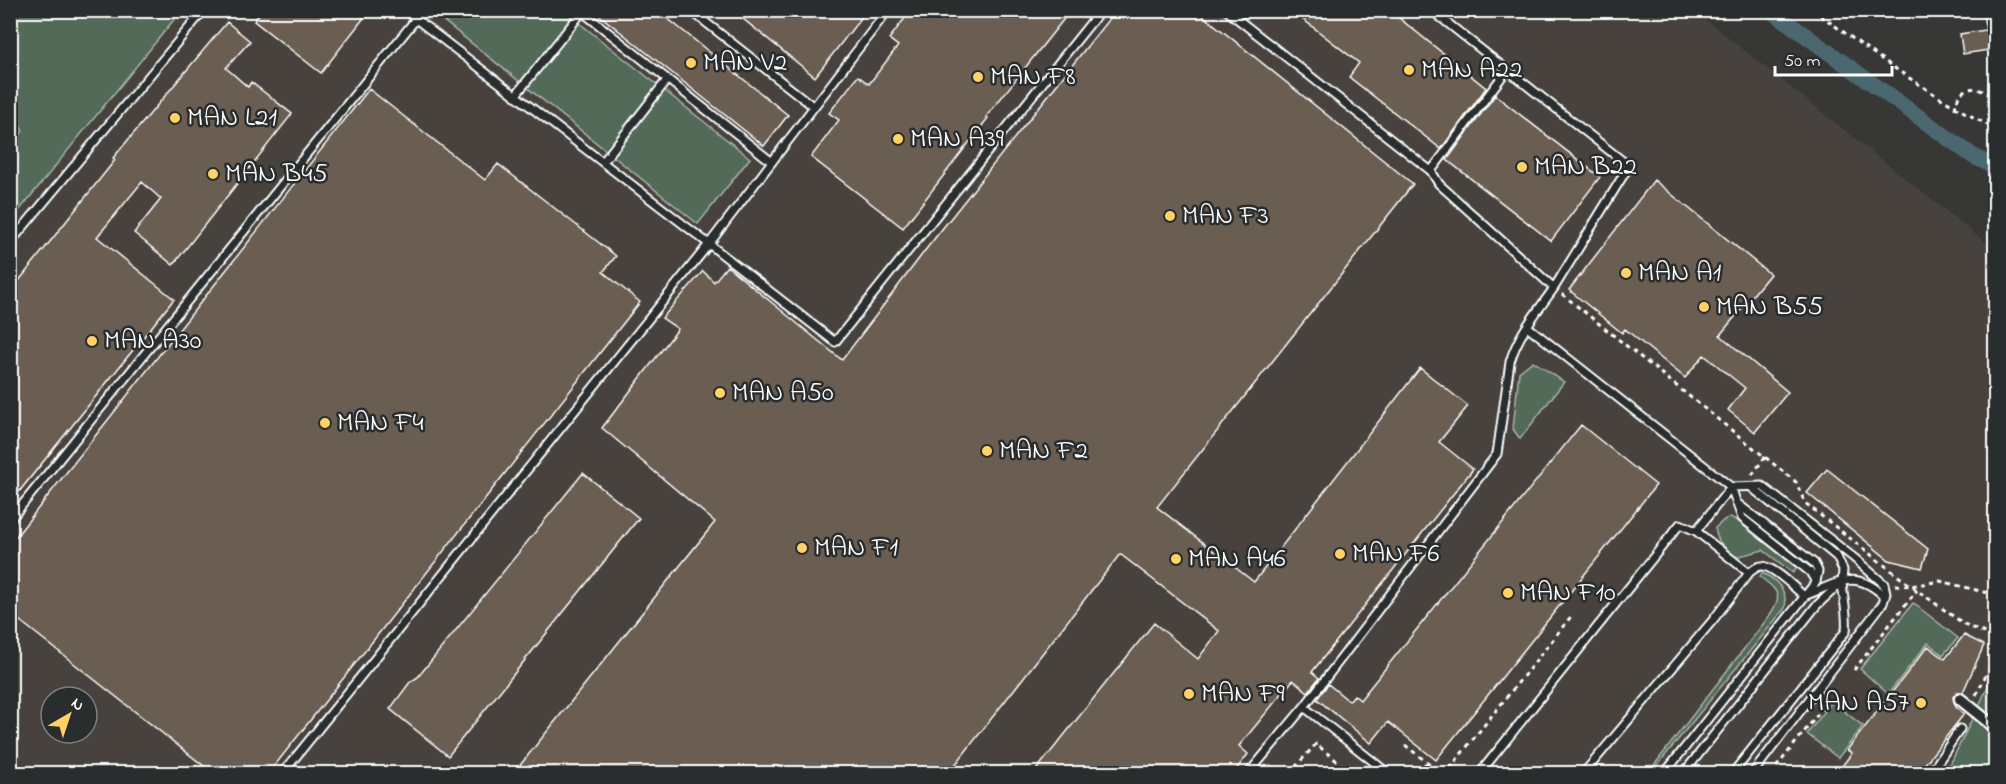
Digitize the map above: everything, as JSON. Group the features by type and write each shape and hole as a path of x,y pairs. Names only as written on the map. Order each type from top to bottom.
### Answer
{"street":[{"path":"1960,699 1995,728"}],"lane":[{"path":"10,243 204,10"},
{"path":"405,10 836,342 1101,10"},
{"path":"10,520 423,10"},
{"path":"690,10 814,107"},
{"path":"282,774 709,244 888,10"},
{"path":"1226,10 1431,171 1439,184 1554,288"},
{"path":"1248,774 1304,707 1497,454 1513,351 1629,166 1431,10"},
{"path":"515,96 581,11 772,162"},
{"path":"1431,171 1507,70"},
{"path":"603,162 667,80"},
{"path":"1527,326 1731,488 1742,518 1810,572 1816,582 1664,774"},
{"path":"1696,531 1731,488 1762,486 1884,584 1883,603 1752,774"},
{"path":"1732,774 1846,631 1848,616 1843,602 1843,570 1837,557 1751,487"},
{"path":"1479,774 1680,524 1696,531 1749,573"},
{"path":"1583,774 1713,620 1749,573 1763,565 1774,571 1804,596"},
{"path":"1804,596 1842,582 1858,580 1872,585 1885,597"},
{"path":"1683,774 1816,606 1842,582"},
{"path":"1304,707 1389,774"},
{"path":"1930,774 1960,729"}],"path":[{"path":"1814,10 1915,83 1995,129"},
{"path":"1955,108 1960,92 1970,88 1980,89 1995,99"},
{"path":"1554,288 1796,482 1805,502 1911,586 1964,624 1995,638"},
{"path":"1884,584 1911,586 1940,581 1995,595"},
{"path":"1854,670 1917,590"},
{"path":"1405,745 1437,771 1450,768 1573,614"},
{"path":"1971,708 1995,655"},
{"path":"1771,774 1830,699"},
{"path":"1289,774 1316,744 1353,774"},
{"path":"1418,774 1426,763"}],"shaded area":[{"path":"122,11 1695,11 1995,250 1995,773 11,773 10,127"}],"green space":[{"path":"438,10 564,11 750,158 698,224 435,14"},
{"path":"10,11 181,11 18,212 11,206 11,146 23,131 11,113"},
{"path":"1533,361 1564,382 1520,439 1513,429 1519,372"},
{"path":"1730,517 1797,568 1793,573 1763,550 1736,557 1728,551 1722,545 1715,528"},
{"path":"1762,573 1772,579 1783,591 1785,608 1651,773 1648,773 1772,612 1777,600 1776,592 1760,577"},
{"path":"1913,603 1958,638 1943,655 1928,643 1888,694 1860,669"},
{"path":"1995,670 1995,721 1978,708"},
{"path":"1832,702 1863,726 1838,758 1807,734"},
{"path":"1973,717 1995,734 1995,773 1946,773"}],"building":[{"path":"262,10 370,10 321,73 254,21"},
{"name":"MAN V2","path":"593,10 657,10 788,115 764,146"},
{"path":"732,10 867,10 815,77"},
{"name":"MAN A39","path":"911,10 1071,10 986,117 988,118 903,228 811,157 839,120 829,113 858,76 869,84 898,46 889,39"},
{"path":"1116,10 1196,10 1413,184 1157,507 1254,582 1420,368 1468,406 1439,442 1473,469 1312,672 1319,678 1308,692 1293,680 1239,746 1248,754 1233,774 1033,774 1154,623 1198,659 1219,631 1120,554 948,774 513,774 715,522 602,428 678,329 662,318 703,271 714,282 727,266 842,360 927,248"},
{"name":"MAN A22","path":"1291,10 1389,10 1486,88 1441,149 1349,77 1359,63"},
{"path":"1982,10 1995,10 1995,49 1963,54 1960,34 1986,30"},
{"path":"227,22 250,41 226,68 248,87 251,82 292,114 173,265 134,233 161,199 142,182 97,237 174,299 10,503 10,292 115,160 113,158"},
{"name":"MAN F4","path":"369,89 485,180 498,164 616,256 603,272 640,302 268,774 214,774 10,613 10,544"},
{"name":"MAN B22","path":"1495,95 1600,177 1551,241 1447,160"},
{"path":"1654,180 1770,274 1720,335 1788,392 1755,432 1728,410 1745,388 1704,355 1685,378 1625,329 1622,333 1569,290"},
{"name":"MAN F10","path":"1581,425 1656,485 1436,760 1388,722 1371,743 1317,699 1328,684 1349,701 1354,695 1360,700"},
{"path":"1827,469 1928,549 1922,568 1889,560 1807,493"},
{"path":"583,473 639,518 448,756 390,709"},
{"name":"MAN A57","path":"1964,635 1984,645 1963,692 1957,692 1953,697 1956,707 1964,714 1917,774 1836,774 1852,753 1847,750 1928,646 1945,659"}],"waterway":[{"path":"1770,10 1973,156 1996,167"}],"place":[{"name":"MAN V2","path":"691,63"},
{"name":"MAN A22","path":"1409,70"},
{"name":"MAN F8","path":"978,77"},
{"name":"MAN L21","path":"175,118"},
{"name":"MAN A39","path":"898,139"},
{"name":"MAN B22","path":"1522,167"},
{"name":"MAN B45","path":"213,174"},
{"name":"MAN F3","path":"1170,216"},
{"name":"MAN A1","path":"1626,273"},
{"name":"MAN B55","path":"1704,307"},
{"name":"MAN A30","path":"92,341"},
{"name":"MAN A50","path":"720,393"},
{"name":"MAN F4","path":"325,423"},
{"name":"MAN F2","path":"987,451"},
{"name":"MAN F1","path":"802,548"},
{"name":"MAN F6","path":"1340,554"},
{"name":"MAN A46","path":"1176,559"},
{"name":"MAN F10","path":"1508,593"},
{"name":"MAN F9","path":"1189,694"},
{"name":"MAN A57","path":"1921,703"}]}
